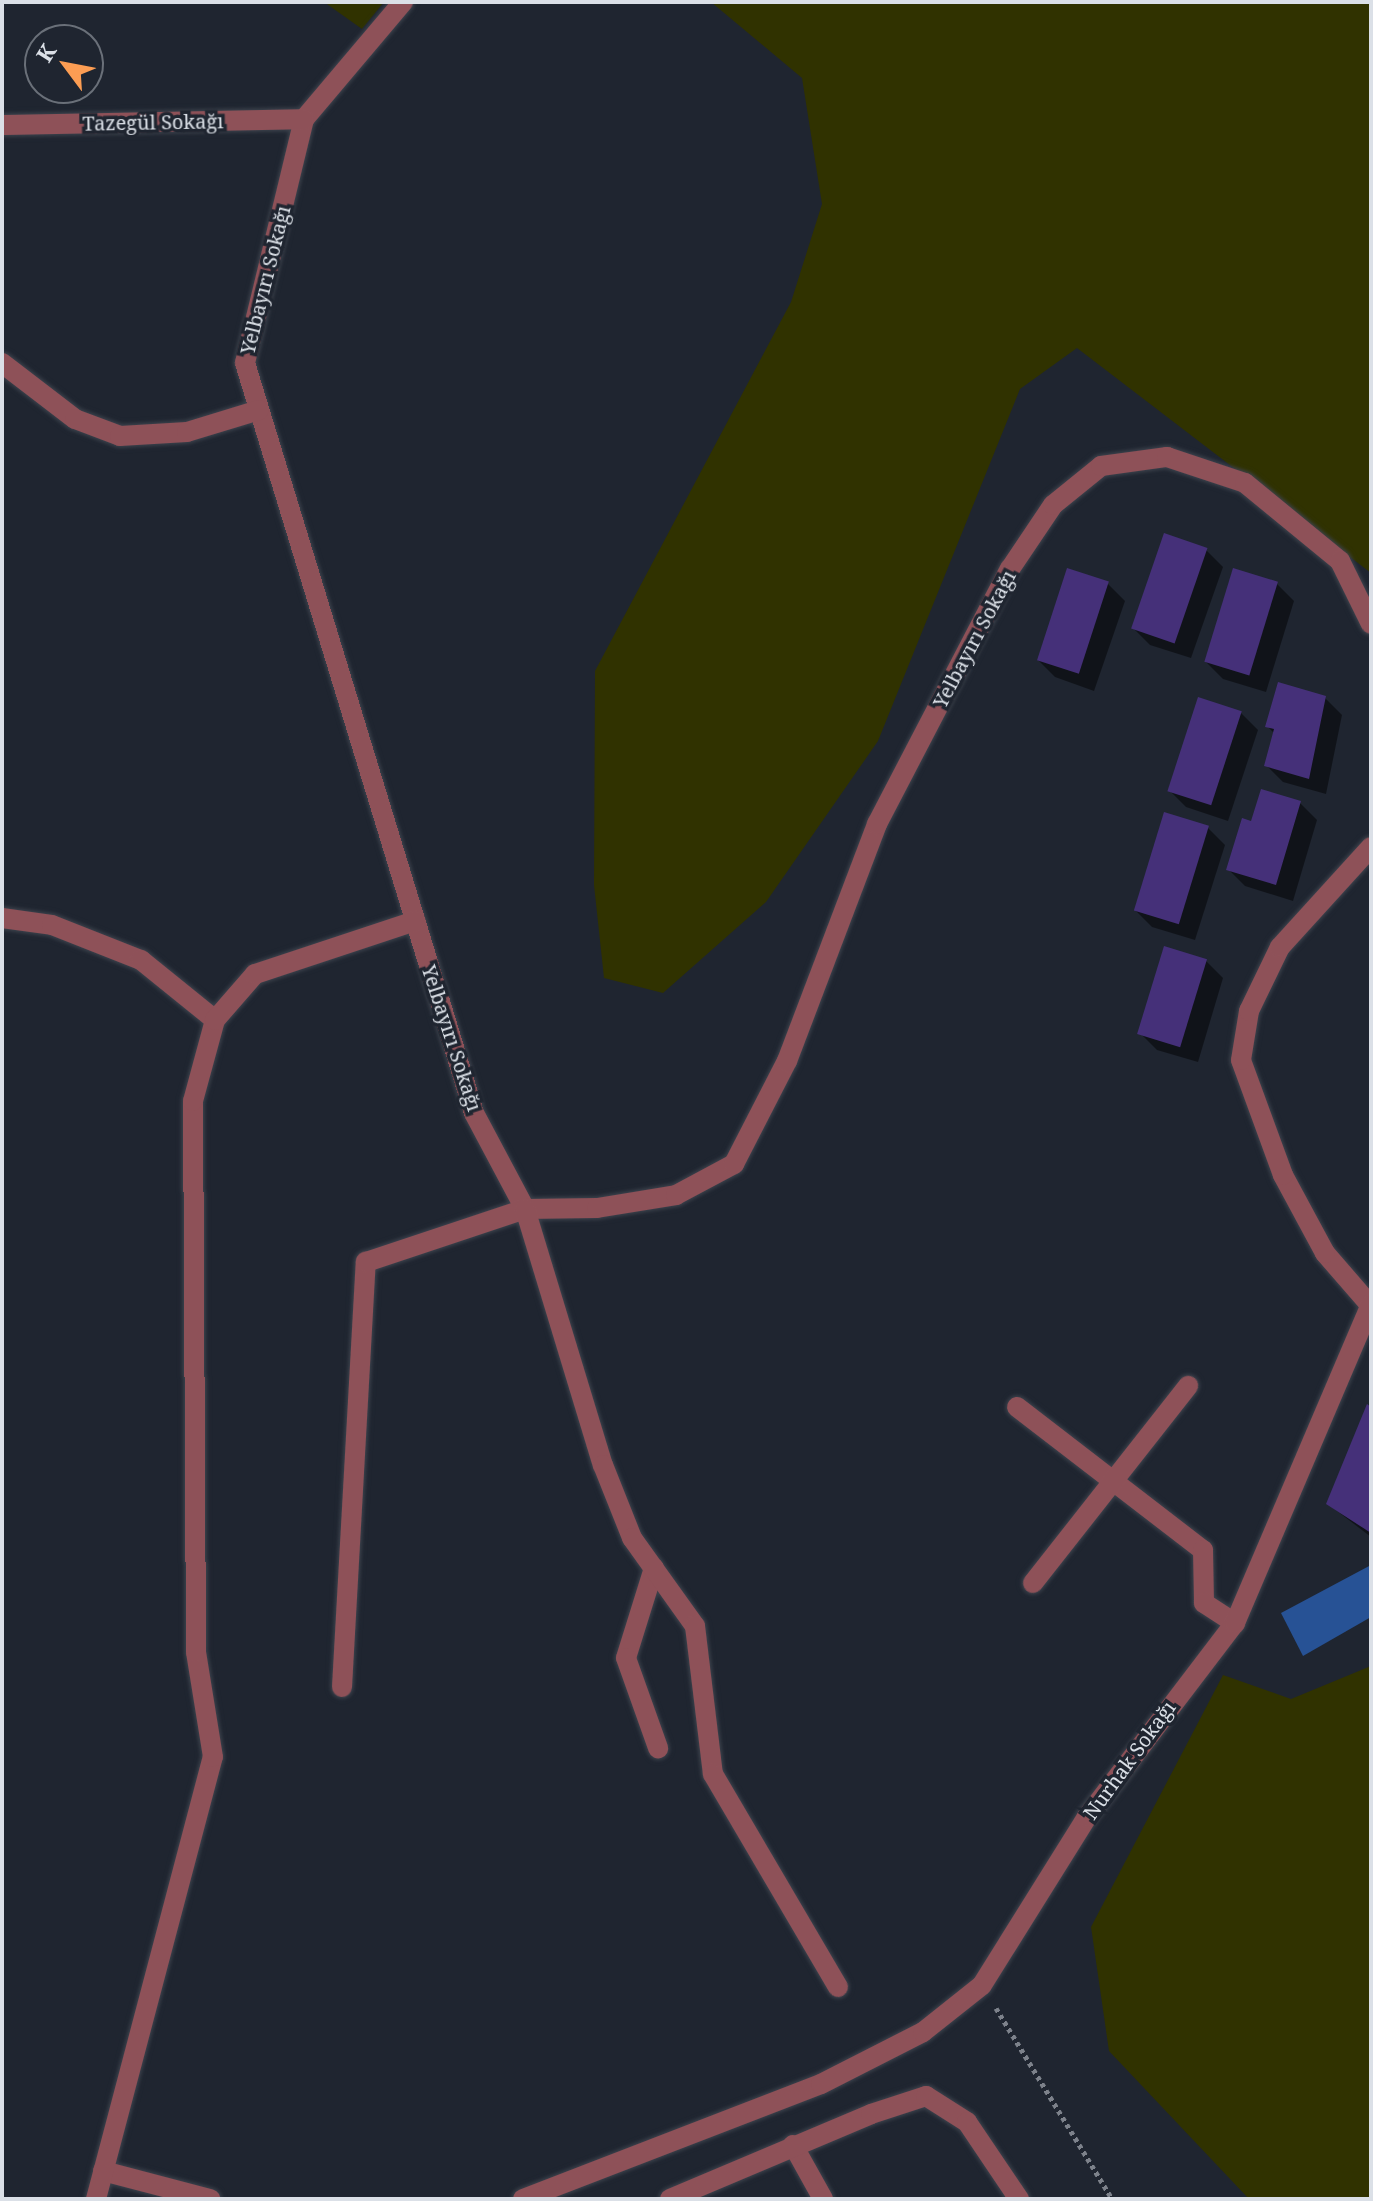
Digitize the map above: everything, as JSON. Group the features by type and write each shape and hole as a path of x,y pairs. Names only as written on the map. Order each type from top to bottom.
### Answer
{"street":[{"name":"Yelbayırı Sokağı","path":"403,2 304,119 245,363 474,1113 525,1209 597,1208 676,1195 734,1164 787,1061 877,824 1010,569 1053,505 1101,466 1167,457 1245,483 1340,561 1371,624"},
{"name":"Tazegül Sokağı","path":"2,125 304,119"},
{"path":"2,363 75,419 120,436 187,432 259,410"},
{"path":"1371,847 1280,947 1249,1011 1241,1060 1283,1175 1325,1253 1371,1305"},
{"path":"2,918 52,925 141,960 215,1020"},
{"path":"96,2199 213,1757 196,1652 193,1101 215,1020 255,974 415,921"},
{"path":"342,1687 366,1262 525,1209 603,1465 632,1538 695,1626 713,1774 838,1987"},
{"name":"Nurhak Sokağı","path":"523,2199 821,2084 923,2032 982,1985 1087,1817 1235,1623 1371,1305"},
{"path":"1033,1583 1188,1386"},
{"path":"1017,1407 1203,1550 1204,1603 1235,1623"},
{"path":"654,1568 626,1658 658,1748"},
{"path":"670,2199 793,2145 926,2096 967,2122 1019,2199"},
{"path":"793,2145 823,2199"},
{"path":"103,2171 210,2199"}],"path":[{"path":"982,1985 1112,2199"}],"shaded area":[{"path":"324,2 384,2 362,29"},
{"path":"711,2 1371,2 1371,573 1077,348 1020,389 878,741 766,902 663,993 604,978 594,885 595,671 791,302 822,204 802,78"},
{"path":"1371,1666 1371,2199 1249,2199 1109,2051 1091,1927 1223,1675 1291,1699"}],"water":[{"path":"1371,1565 1371,1617 1303,1656 1281,1613"}],"building":[{"path":"1164,533 1207,548 1175,643 1131,628"},
{"path":"1067,568 1109,582 1079,674 1037,660"},
{"path":"1233,568 1278,582 1249,675 1204,662"},
{"path":"1278,682 1326,696 1309,779 1264,766 1274,729 1265,727"},
{"path":"1198,697 1242,711 1211,805 1167,791"},
{"path":"1261,789 1301,801 1276,885 1226,870 1242,818 1251,821"},
{"path":"1164,812 1209,826 1179,924 1134,910"},
{"path":"1164,946 1207,959 1180,1047 1137,1034"},
{"path":"1367,1404 1371,1407 1371,1533 1326,1504"}]}
